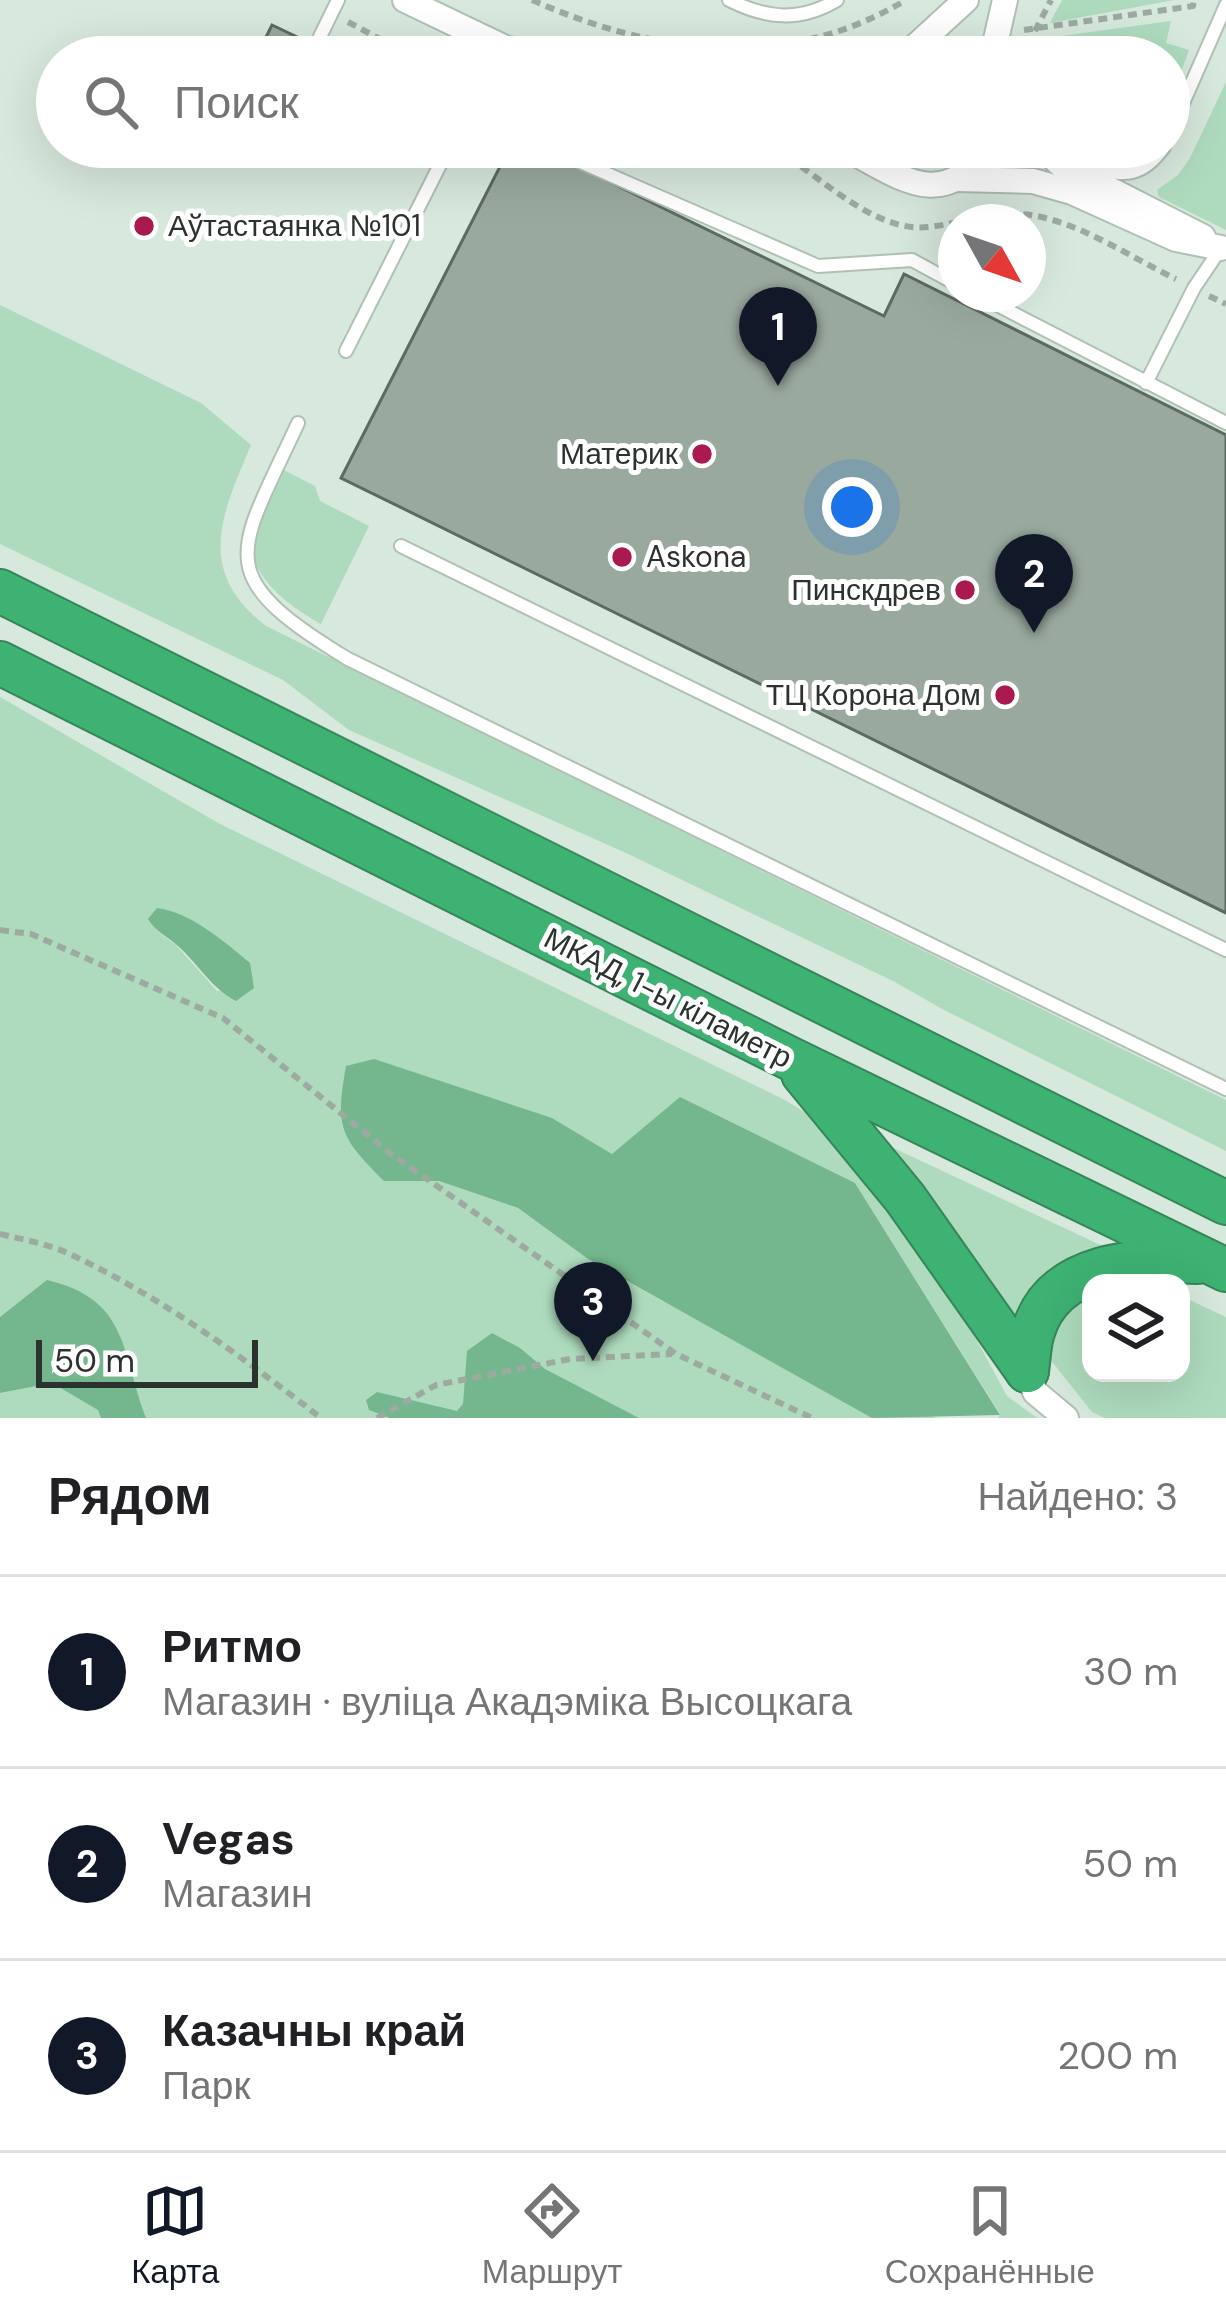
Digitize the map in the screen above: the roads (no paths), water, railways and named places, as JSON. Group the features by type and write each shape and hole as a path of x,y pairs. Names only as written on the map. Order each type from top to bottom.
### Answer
{"highway":[{"path":"0,591 1226,1203"},
{"name":"МКАД, 1-ы кіламетр","path":"0,663 791,1059 1219,1266"},
{"path":"791,1059 905,1198 1027,1371"},
{"path":"1027,1371 1033,1329 1052,1299 1080,1278 1113,1263 1146,1259 1219,1266"}],"street":[{"path":"405,0 474,36"},
{"path":"927,36 966,0"},
{"path":"997,36 1005,0"},
{"path":"884,168 913,185 957,179 1033,181 1072,192 1175,238 1223,249"},
{"path":"892,168 898,175"},
{"path":"957,179 968,168"},
{"path":"1076,168 1223,249"},
{"path":"1027,1371 1035,1392 1066,1418"}],"lane":[{"path":"729,0 755,13 797,17 837,0"},
{"path":"1190,87 1226,5"},
{"path":"320,36 334,7"},
{"path":"346,351 438,168"},
{"path":"594,168 818,266 912,260 938,274"},
{"path":"1102,168 1129,175 1148,168"},
{"path":"1146,383 1194,288 1223,249"},
{"path":"1010,312 1226,423"},
{"path":"298,423 249,530 247,565 257,591 273,608 348,658 1226,1089"},
{"path":"401,546 1226,950"}],"place":[{"name":"Аўтастаянка №101","path":"144,226"},
{"name":"Ритмо","path":"778,386"},
{"name":"Материк","path":"702,454"},
{"name":"Askona","path":"622,557"},
{"name":"Пинскдрев","path":"965,590"},
{"name":"Vegas","path":"1034,633"},
{"name":"ТЦ Корона Дом","path":"1005,695"},
{"name":"Казачны край","path":"593,1361"}]}
